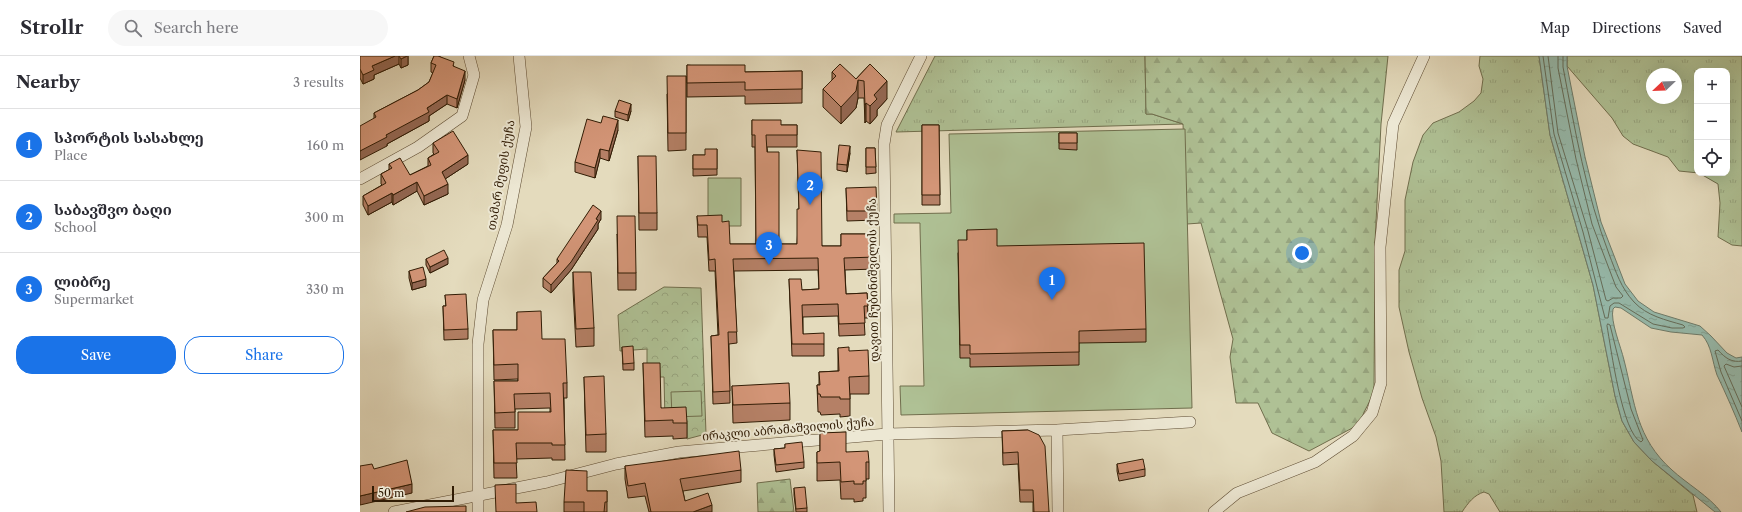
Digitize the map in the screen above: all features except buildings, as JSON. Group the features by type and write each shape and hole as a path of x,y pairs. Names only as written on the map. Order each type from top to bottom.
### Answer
{"street":[{"path":"360,179 418,147 462,116 474,75 469,56"},
{"name":"თამარ მეფის ქუჩა","path":"478,512 478,344 483,300 507,225 526,127 519,56"},
{"name":"დავით ჩუბინიშვილის ქუჩა","path":"889,512 884,144 887,125 921,56"},
{"path":"1214,512 1237,493 1315,462 1354,436 1372,413 1381,383 1380,247 1393,124 1424,56"},
{"name":"ირაკლი აბრამაშვილის ქუჩა","path":"394,512 547,482 616,464 679,452 887,434 1057,430 1190,422"},
{"path":"1057,430 1058,512"}],"green space":[{"path":"935,56 1145,56 1146,114 1152,114 1183,124 896,132"},
{"path":"1145,56 1388,56 1381,124 1375,242 1374,392 1358,425 1309,451 1272,433 1258,403 1236,403 1230,357 1233,339 1201,223 1187,224 1183,124 1152,114 1146,114"},
{"path":"1480,56 1539,56 1550,135 1593,285 1615,396 1622,421 1634,442 1652,461 1693,495 1697,512 1500,512 1489,494 1484,492 1477,495 1462,512 1444,512 1441,461 1436,437 1422,398 1409,352 1399,307 1399,270 1405,251 1405,200 1413,162 1423,135 1433,123 1459,112 1474,101 1481,93 1483,79 1479,66"},
{"path":"1567,56 1742,56 1742,246 1732,245 1718,237 1720,203 1718,184 1704,176 1730,176 1730,68 1694,68 1694,173 1679,171 1668,157 1633,144 1623,136 1612,118 1567,66"},
{"path":"1185,129 1192,408 901,415 900,386 924,386 920,223 894,223 894,214 951,213 949,134"},
{"path":"708,178 741,178 741,226 708,226"},
{"path":"664,287 701,288 706,434 687,439 687,421 665,421 664,377 647,377 647,349 620,351 618,315"},
{"path":"701,391 702,416 672,417 671,392"},
{"path":"790,479 794,512 758,512 757,483"}],"water":[{"path":"1539,56 1567,56 1567,66 1585,157 1601,222 1625,284 1638,301 1654,312 1700,326 1727,353 1736,358 1742,357 1742,432 1717,375 1708,344 1702,335 1671,332 1651,328 1621,308 1615,307 1613,309 1612,314 1614,327 1639,419 1644,432 1660,458 1672,470 1711,501 1721,512 1715,512 1652,461 1634,442 1622,421 1615,396 1593,285 1550,135"}],"place":[{"name":"საბავშვო ბაღი","path":"810,205"},
{"name":"ლიბრე","path":"769,265"},
{"name":"სპორტის სასახლე","path":"1052,300"}]}
